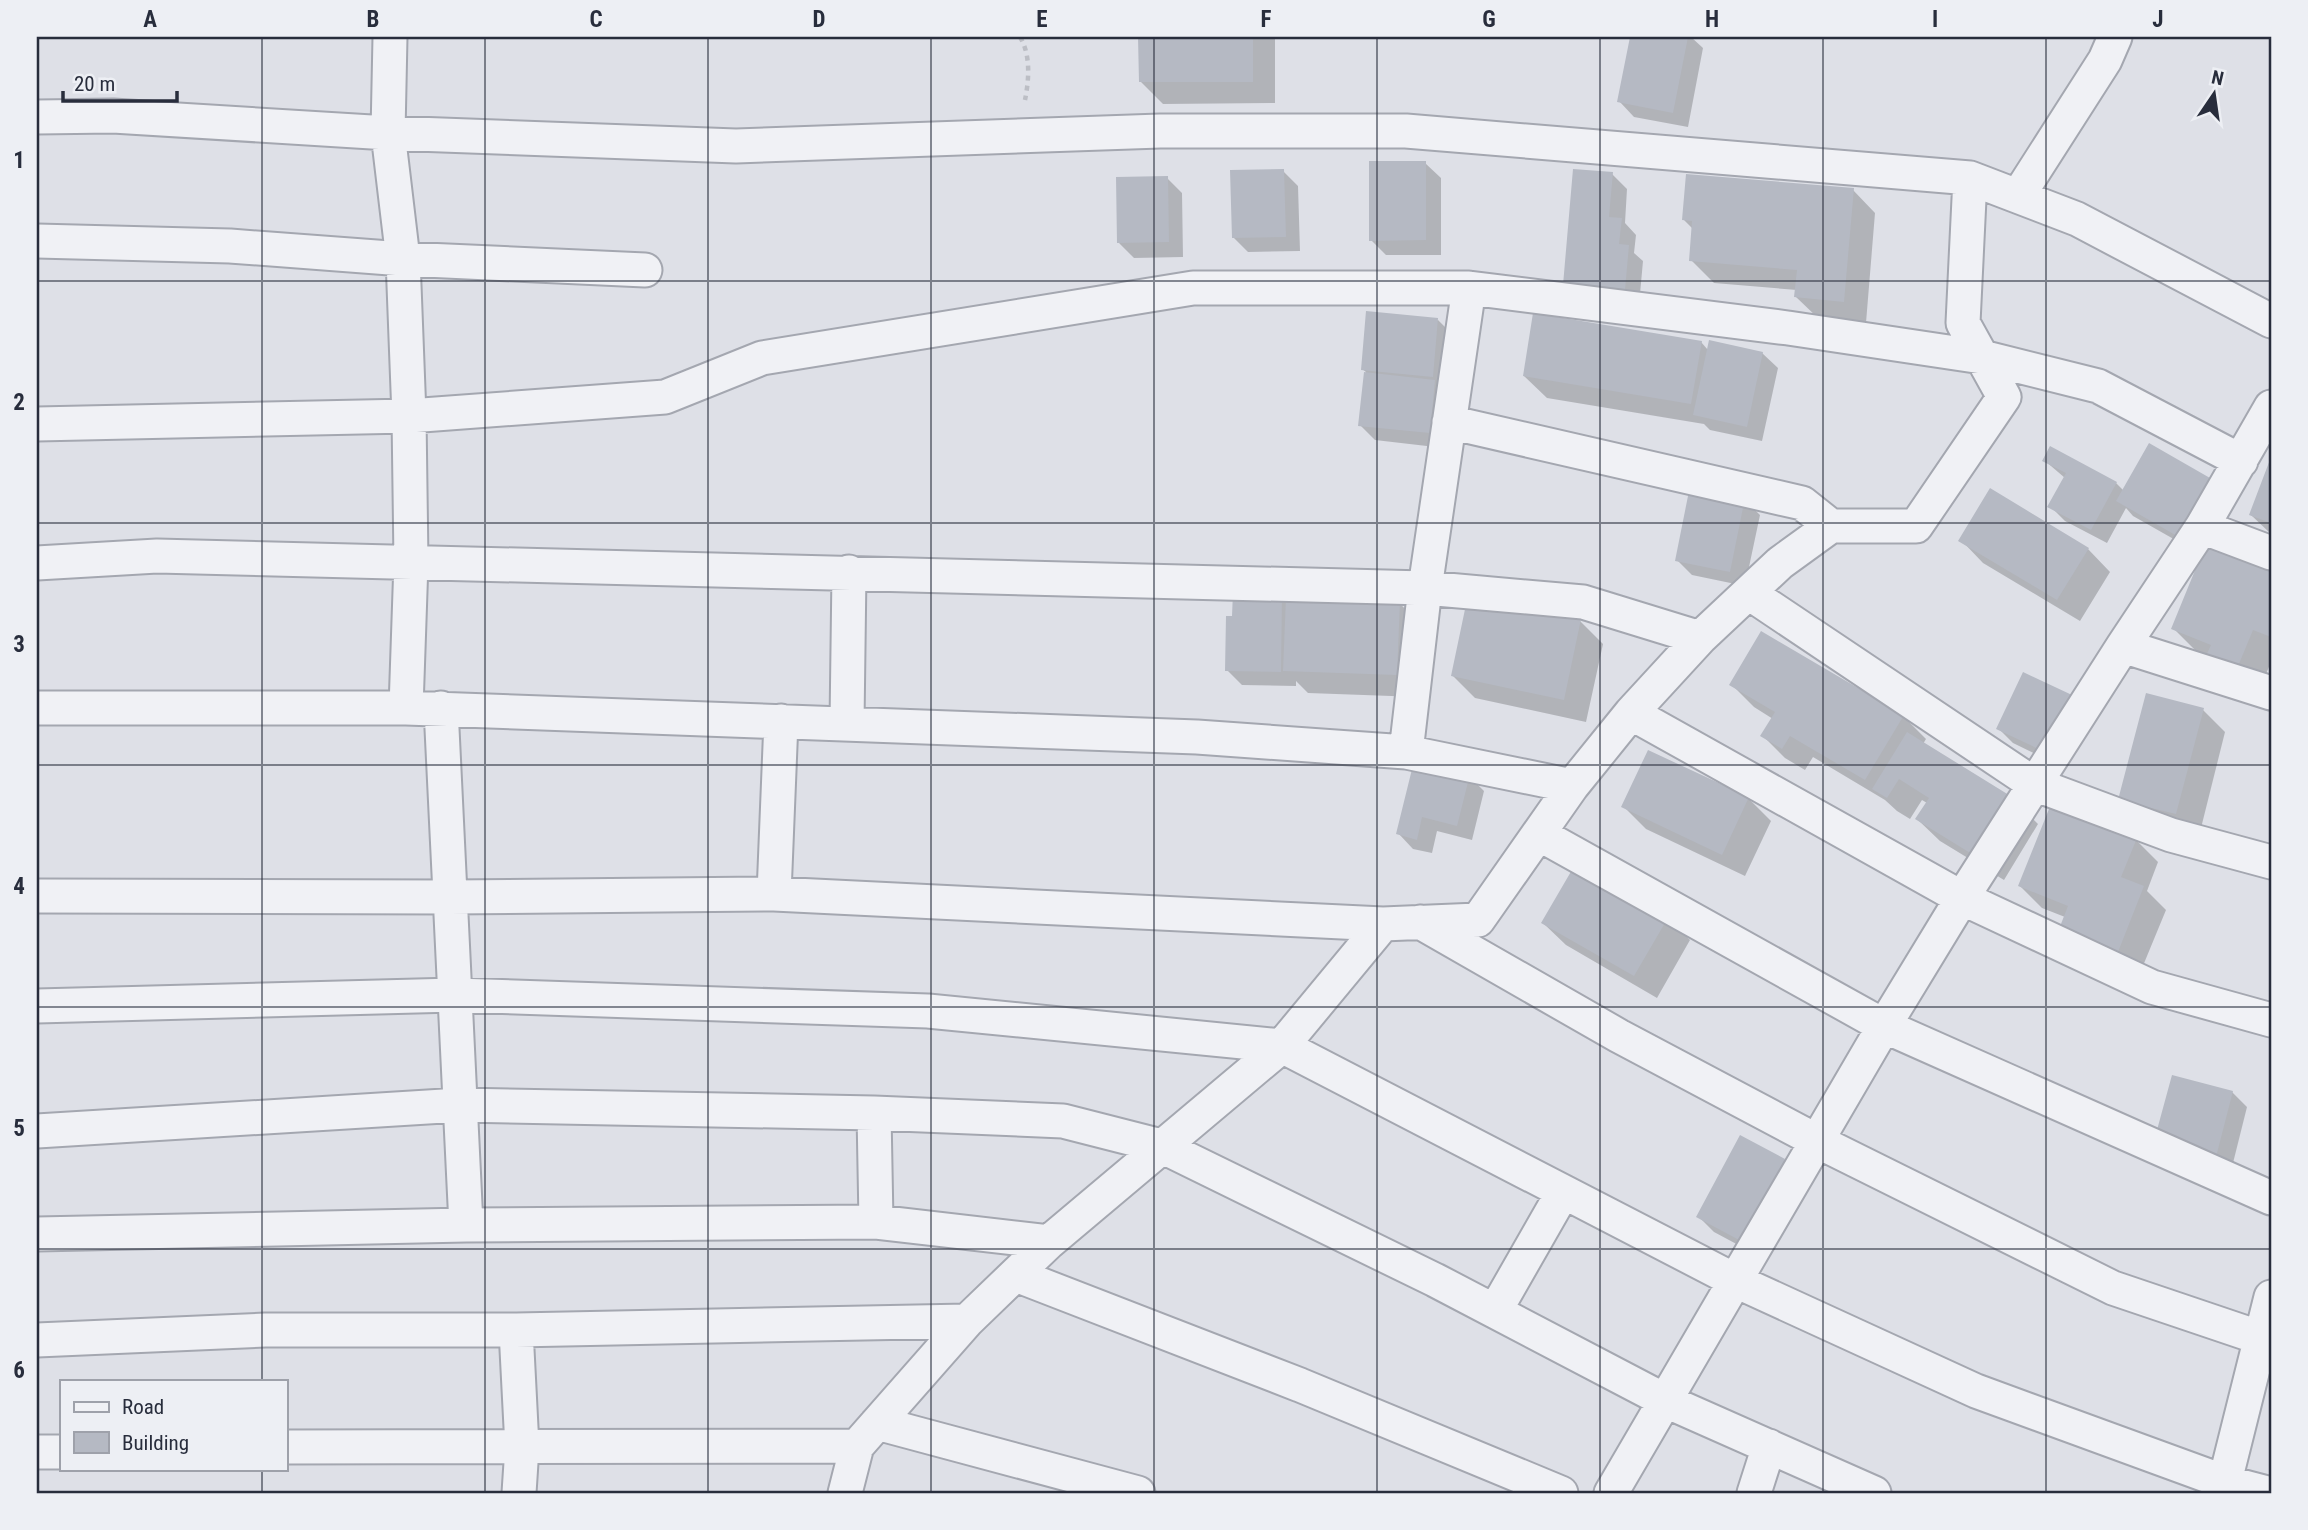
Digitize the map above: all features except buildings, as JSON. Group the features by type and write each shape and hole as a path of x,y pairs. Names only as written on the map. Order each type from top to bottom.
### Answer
{"street":[{"path":"390,37 388,133 403,259 409,416 411,562 406,708"},
{"path":"2018,196 2105,60 2115,37"},
{"path":"37,117 113,116 388,133 736,146 1160,131 1406,131 1970,178 2077,219 2271,321"},
{"path":"37,897 774,894 1383,924 1478,920 1572,786 1632,713 1700,638 1780,563 1831,526 1916,526 2004,397 1963,323 1970,178"},
{"path":"37,241 230,246 403,259 645,270"},
{"path":"37,424 409,416 665,397 762,358 1194,288 1469,288 1788,328 1982,358 2098,386 2241,461"},
{"path":"1406,752 1424,589 1469,288"},
{"path":"1611,1493 1884,1026 2034,784 2202,527 2271,407"},
{"path":"1449,422 1802,503 1831,526"},
{"path":"2202,527 2271,553"},
{"path":"37,563 157,556 1424,589 1583,602 1700,638"},
{"path":"847,723 849,572"},
{"path":"1749,593 2034,784 2171,835 2271,862"},
{"path":"2123,646 2271,693"},
{"path":"37,708 441,708 1197,737 1406,752 1572,786"},
{"path":"441,708 466,1225"},
{"path":"1632,713 1962,898 2152,987 2271,1020"},
{"path":"774,894 781,720"},
{"path":"1539,834 1884,1026 2271,1198"},
{"path":"1420,922 1619,1036 1817,1141 2113,1288 2261,1338"},
{"path":"845,1493 867,1435 967,1321 1049,1242 1282,1046 1383,924"},
{"path":"37,1006 455,995 928,1011 1282,1046 1736,1281 1976,1391 2224,1488 2267,1493"},
{"path":"37,1131 460,1105 874,1113 1063,1121 1161,1146 1495,1311 1666,1401 1874,1493"},
{"path":"874,1113 876,1222"},
{"path":"1495,1311 1563,1192"},
{"path":"37,1234 466,1225 876,1222 1049,1242"},
{"path":"1016,1275 1300,1385 1560,1493"},
{"path":"2224,1488 2271,1300"},
{"path":"37,1340 265,1330 516,1330 967,1321"},
{"path":"516,1330 522,1447 519,1493"},
{"path":"287,1447 522,1447 867,1435 1138,1493"},
{"path":"1754,1493 1769,1446"},
{"path":"37,1452 60,1452"}],"path":[{"path":"1017,137 1028,76 1027,55 1020,37"}]}
